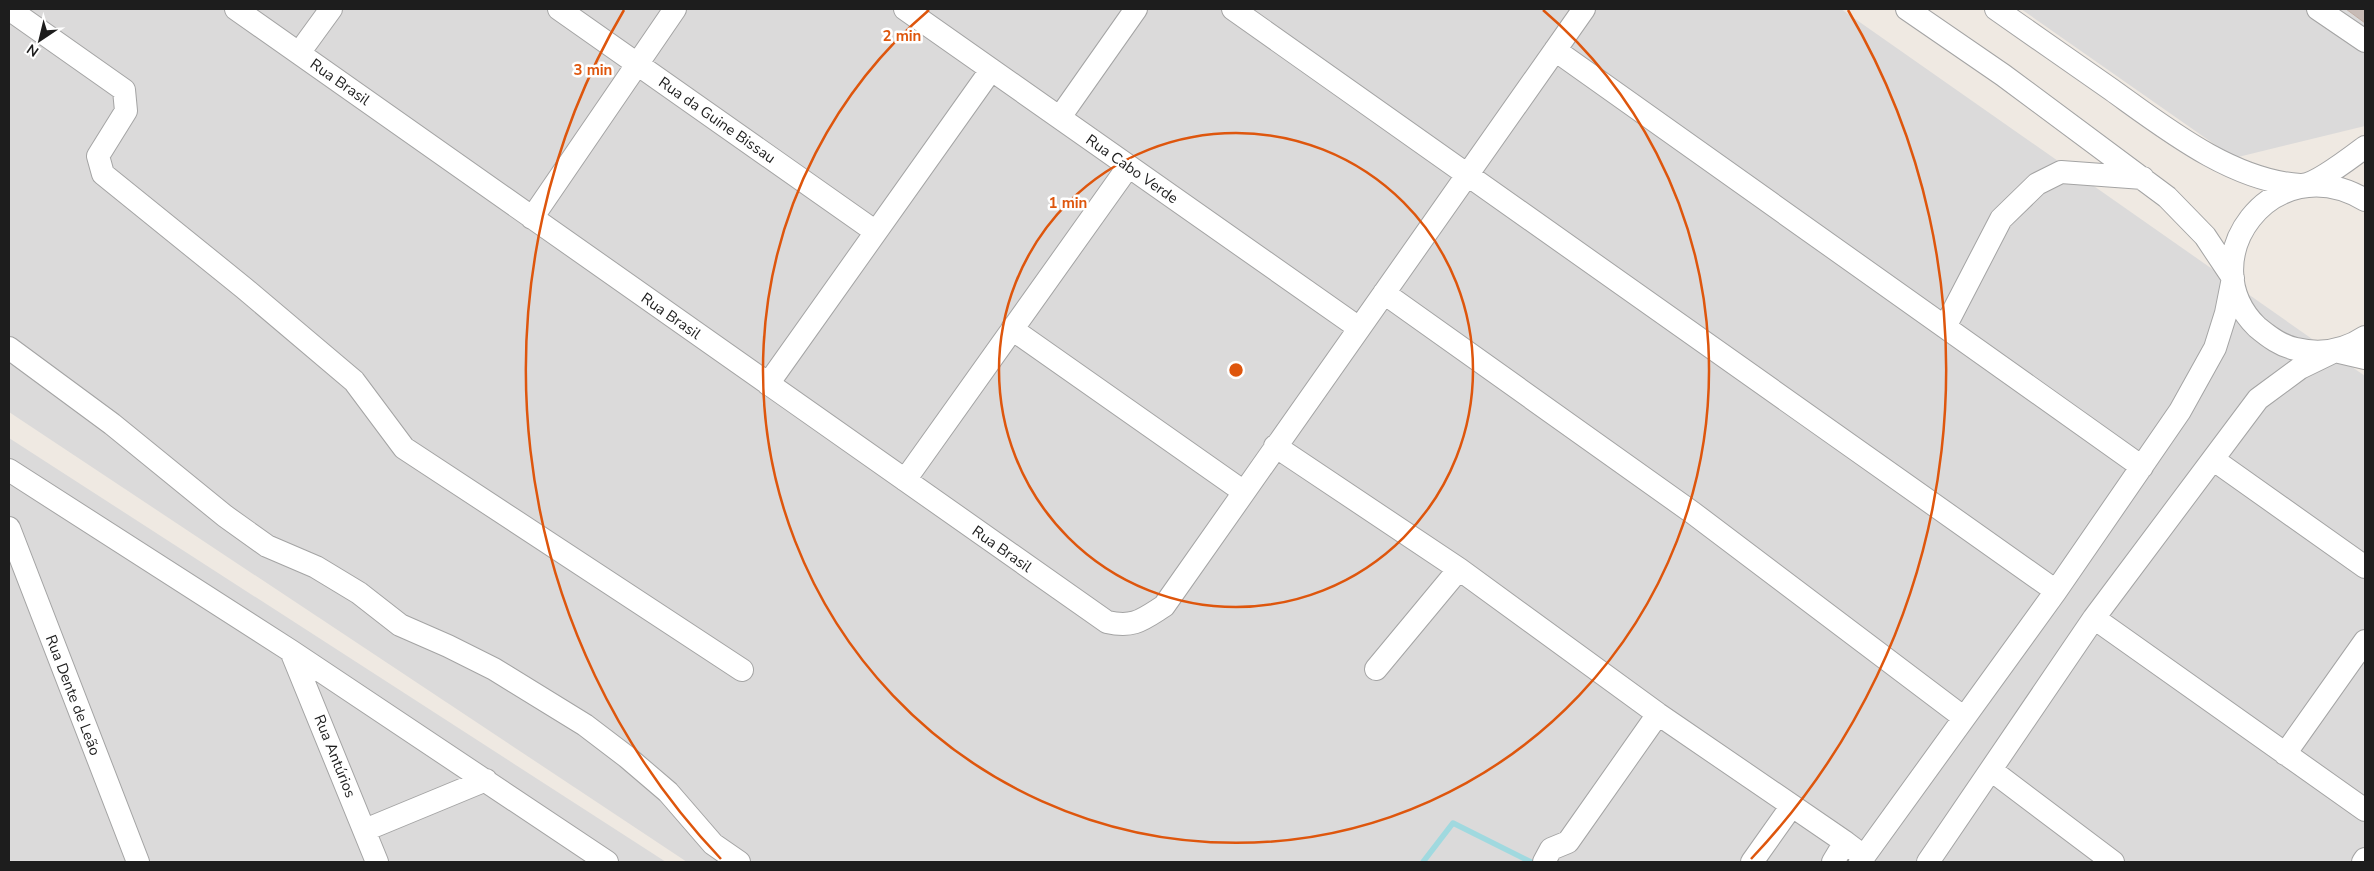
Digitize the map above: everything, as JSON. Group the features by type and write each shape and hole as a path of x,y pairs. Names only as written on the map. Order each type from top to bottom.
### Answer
{"street":[{"path":"9,9 124,90 126,111 98,156 103,174 244,288 354,381 404,448 742,670"},
{"name":"Rua Brasil","path":"236,9 1107,622 1124,626 1141,620 1164,606 1244,492"},
{"path":"299,53 331,9"},
{"name":"Rua da Guine Bissau","path":"559,9 876,232"},
{"path":"532,218 675,9"},
{"name":"Rua Cabo Verde","path":"905,9 1359,328"},
{"path":"1060,117 1136,9"},
{"path":"1234,9 2056,592"},
{"path":"1907,9 2004,75 2144,178 2190,217 2233,278 2239,300 2251,320 2268,337 2289,348 2312,352 2335,351 2365,358"},
{"path":"1996,9 2191,144 2237,169 2265,178 2302,185 2319,184 2337,187 2365,200"},
{"path":"2318,9 2365,42"},
{"path":"1012,329 1244,492 1468,175 1555,50 1580,10"},
{"path":"1555,50 2142,467"},
{"path":"768,384 991,70"},
{"path":"1275,446 1459,569 1658,714 1791,807 1845,842 1861,859 2056,592 2180,411 2215,348 2226,313 2233,278 2234,252 2243,228 2258,208 2278,194 2302,185 2342,165 2365,147"},
{"path":"905,480 1128,167"},
{"path":"1945,327 2001,219 2037,184 2061,172 2144,178"},
{"path":"1384,293 1692,512 1963,717"},
{"path":"1928,862 2094,618 2258,399 2300,368 2335,351 2355,344 2365,337"},
{"path":"9,348 112,424 225,516 268,546 316,567 359,593 400,625 494,669 586,725 668,792 713,844 739,862"},
{"path":"2214,460 2365,567"},
{"path":"9,470 291,651 607,862"},
{"name":"Rua Dente de Leão","path":"9,528 138,862"},
{"path":"1376,669 1459,569"},
{"path":"2094,618 2365,810"},
{"path":"2285,754 2365,641"},
{"name":"Rua Antúrios","path":"291,651 377,862"},
{"path":"1547,856 1568,842 1658,714"},
{"path":"1991,770 2113,862"},
{"path":"365,830 486,780"},
{"path":"1752,862 1791,807"},
{"path":"1832,862 1845,842"}],"shaded area":[{"path":"9,9 1841,9 2365,376 2365,862 687,862 9,412"},
{"path":"2021,9 2365,9 2365,126 2234,158"},
{"path":"9,438 666,862 9,862"}],"building":[{"path":"2346,9 2365,9 2365,23"}],"waterway":[{"path":"1423,862 1453,823 1531,862"}]}
